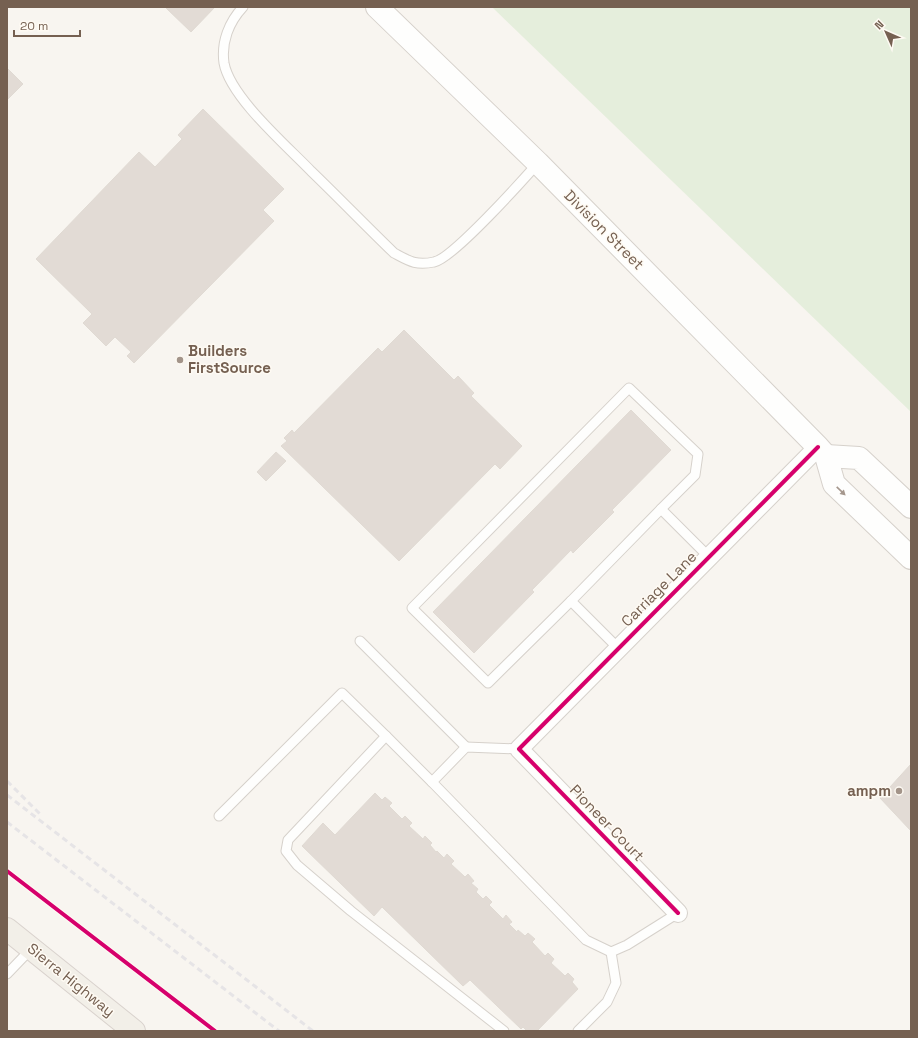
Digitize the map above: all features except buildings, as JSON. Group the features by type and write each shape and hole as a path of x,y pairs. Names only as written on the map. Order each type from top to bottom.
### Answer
{"main road":[{"name":"Division Street","path":"378,7 538,163 822,451 834,484 911,558"},
{"path":"822,451 859,458 911,507"},
{"name":"Sierra Highway","path":"7,929 134,1031"}],"street":[{"name":"Carriage Lane","path":"519,749 708,556 822,451"},
{"name":"Pioneer Court","path":"519,749 678,913"}],"lane":[{"path":"242,7 236,15 224,40 224,64 235,88 255,114 394,253 413,264 436,262 458,246 538,163"},
{"path":"629,388 698,454 695,475 570,601 488,683 412,608 629,388"},
{"path":"661,509 708,556"},
{"path":"570,601 618,648"},
{"path":"360,641 466,747 519,749"},
{"path":"219,816 342,693 432,782 586,940 610,952 627,945 678,913"},
{"path":"386,736 288,840 286,851 296,865 504,1031"},
{"path":"432,782 466,747"},
{"path":"7,974 31,948"},
{"path":"578,1031 607,1002 616,983 610,952"}],"green space":[{"path":"492,7 911,7 911,412"}],"railway":[{"path":"7,781 42,816"},
{"path":"7,795 313,1031"},
{"path":"7,822 279,1031"}],"cycle path":[{"path":"678,913 519,749 818,447"},
{"path":"7,871 215,1031"}],"place":[{"name":"Builders FirstSource","path":"180,360"},
{"name":"ampm","path":"899,791"}]}
